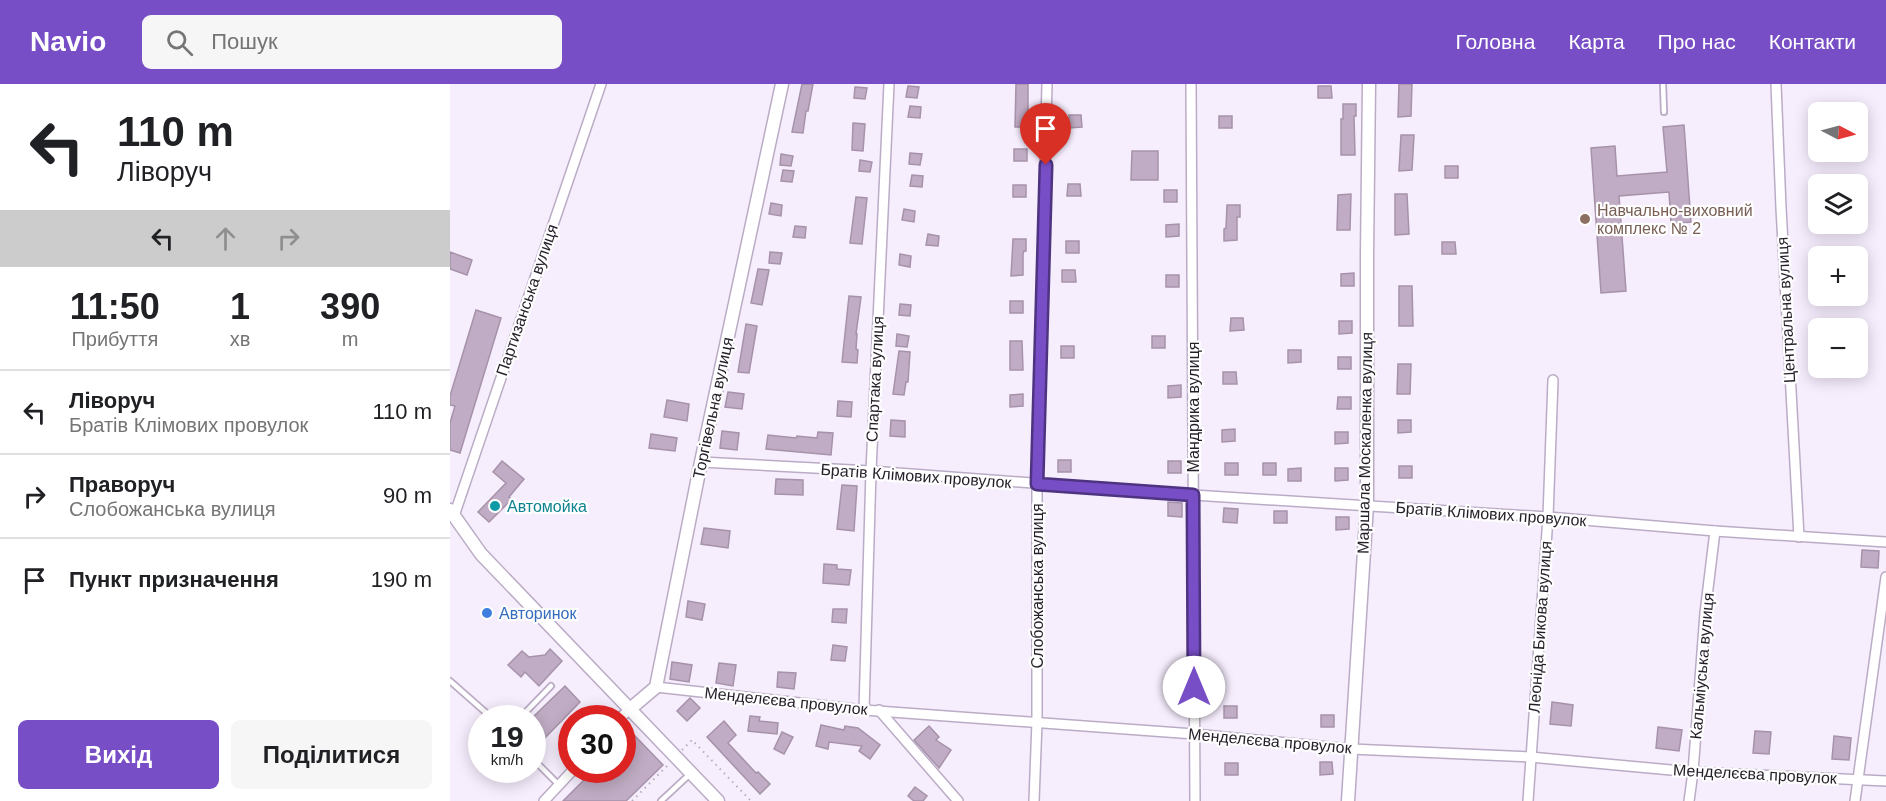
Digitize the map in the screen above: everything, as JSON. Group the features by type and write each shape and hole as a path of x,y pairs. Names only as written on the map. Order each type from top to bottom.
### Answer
{"street":[{"name":"Партизанська вулиця","path":"452,513 601,84"},
{"name":"Торгівельна вулиця","path":"656,687 701,462 782,84"},
{"name":"Спартака вулиця","path":"864,710 871,471 889,84"},
{"name":"Слобожанська вулиця","path":"1034,801 1037,722 1037,484 1047,84"},
{"name":"Мандрика вулиця","path":"1191,84 1195,801"},
{"name":"Маршала Москаленка вулиця","path":"1348,801 1367,505 1369,84"},
{"name":"Центральна вулиця","path":"1776,84 1781,220 1799,537"},
{"name":"Леоніда Бикова вулиця","path":"1528,801 1548,517 1552,380"},
{"name":"Братів Клімових провулок","path":"701,462 871,471 1886,542"},
{"path":"452,513 481,554 626,705"},
{"name":"Кальміуська вулиця","path":"1689,801 1705,613 1715,531"},
{"path":"1855,801 1886,577"},
{"path":"635,705 656,687"},
{"name":"Менделєєва провулок","path":"656,687 864,710 1194,734 1351,749 1530,757 1693,772 1886,781"},
{"path":"879,710 958,801"},
{"path":"636,716 718,801"},
{"path":"544,801 559,785"}],"lane":[{"path":"1663,84 1664,112"},
{"path":"450,681 477,705"},
{"path":"533,705 551,686"},
{"path":"546,772 559,785"},
{"path":"662,801 690,773"}],"path":[{"path":"632,801 692,740 751,801"},
{"path":"656,771 660,774"}],"building":[{"path":"802,84 813,84 808,111 806,111 803,133 792,132"},
{"path":"1016,84 1028,84 1028,127 1015,127"},
{"path":"1399,84 1412,84 1411,116 1398,117"},
{"path":"908,86 919,87 917,98 906,97"},
{"path":"1318,86 1331,86 1332,98 1318,98"},
{"path":"855,87 867,88 865,99 854,98"},
{"path":"1343,104 1356,104 1355,155 1341,155"},
{"path":"910,106 921,107 920,118 908,117"},
{"path":"1069,115 1081,115 1082,127 1069,128"},
{"path":"1219,116 1232,116 1232,128 1219,128"},
{"path":"853,123 865,124 863,151 852,150"},
{"path":"1684,125 1691,222 1671,224 1669,192 1619,196 1626,291 1601,293 1591,148 1615,146 1617,176 1667,172 1663,127"},
{"path":"1401,135 1414,135 1412,170 1399,171"},
{"path":"1014,149 1027,149 1027,161 1014,161"},
{"path":"1132,151 1158,151 1158,180 1131,180"},
{"path":"910,153 922,154 920,165 909,164"},
{"path":"781,154 793,156 791,166 780,165"},
{"path":"860,160 872,162 870,172 859,171"},
{"path":"1445,166 1458,166 1458,178 1445,178"},
{"path":"783,170 794,171 792,182 781,181"},
{"path":"912,175 923,176 922,187 910,186"},
{"path":"1068,184 1080,184 1081,196 1067,196"},
{"path":"1013,185 1026,185 1026,197 1013,197"},
{"path":"1164,190 1177,190 1177,202 1164,202"},
{"path":"1351,194 1350,230 1337,230 1338,195"},
{"path":"1395,194 1407,194 1409,234 1395,235"},
{"path":"856,197 867,198 862,244 850,243"},
{"path":"771,203 782,205 781,216 769,214"},
{"path":"1227,205 1240,205 1240,217 1237,217 1237,240 1224,241"},
{"path":"904,209 915,211 914,222 902,220"},
{"path":"1179,224 1179,236 1166,237 1166,225"},
{"path":"795,226 806,227 805,238 793,237"},
{"path":"928,234 939,236 938,246 926,245"},
{"path":"1013,239 1026,239 1023,275 1011,276"},
{"path":"1066,241 1079,241 1079,253 1066,253"},
{"path":"1442,242 1455,242 1456,254 1442,254"},
{"path":"450,252 472,260 467,275 450,269"},
{"path":"770,252 782,253 780,264 769,263"},
{"path":"900,254 911,256 910,267 899,265"},
{"path":"758,269 769,270 762,305 751,303"},
{"path":"1062,270 1075,270 1076,282 1062,282"},
{"path":"1354,273 1354,286 1341,286 1341,274"},
{"path":"1166,275 1179,275 1179,287 1166,287"},
{"path":"1399,286 1412,286 1413,326 1399,326"},
{"path":"849,296 861,297 856,334 857,363 842,362"},
{"path":"1010,301 1023,301 1023,313 1010,313"},
{"path":"900,304 911,305 910,316 899,315"},
{"path":"476,310 501,318 460,453 450,450 450,423 455,406 450,405 450,396"},
{"path":"1231,318 1243,318 1244,330 1230,331"},
{"path":"1339,321 1352,321 1352,333 1339,334"},
{"path":"746,324 757,326 749,373 738,372"},
{"path":"897,334 909,336 907,347 896,346"},
{"path":"1152,336 1165,336 1165,348 1152,348"},
{"path":"1010,341 1022,341 1023,370 1010,370"},
{"path":"1061,346 1074,346 1074,358 1061,358"},
{"path":"1288,350 1301,350 1301,362 1288,363"},
{"path":"899,351 910,352 908,382 906,382 904,395 893,394"},
{"path":"1338,357 1351,357 1351,369 1338,369"},
{"path":"1398,364 1411,364 1410,394 1397,394"},
{"path":"1223,372 1236,372 1237,384 1223,384"},
{"path":"1181,385 1181,397 1168,398 1168,386"},
{"path":"728,392 744,394 742,409 725,407"},
{"path":"1023,394 1023,406 1010,407 1010,395"},
{"path":"1338,397 1351,397 1351,409 1337,409"},
{"path":"667,400 689,404 687,421 664,417"},
{"path":"838,401 852,402 851,417 837,416"},
{"path":"891,420 905,421 905,437 890,436"},
{"path":"1398,420 1411,420 1411,432 1398,433"},
{"path":"1235,429 1235,441 1222,442 1222,430"},
{"path":"722,431 739,433 737,450 720,448"},
{"path":"818,432 833,433 831,455 766,449 768,435 817,438"},
{"path":"1335,432 1348,432 1348,443 1335,444"},
{"path":"651,434 677,438 675,451 649,448"},
{"path":"1058,460 1071,460 1071,472 1058,472"},
{"path":"502,461 524,479 509,497 512,499 489,522 478,512 506,483 493,472"},
{"path":"1168,461 1181,461 1181,473 1168,473"},
{"path":"1225,463 1238,463 1238,475 1225,475"},
{"path":"1263,463 1276,463 1276,475 1263,475"},
{"path":"1399,466 1412,466 1412,478 1399,478"},
{"path":"1301,468 1301,481 1288,481 1288,469"},
{"path":"1335,468 1348,468 1348,480 1335,481"},
{"path":"776,479 803,480 803,495 775,494"},
{"path":"842,485 857,486 854,531 837,529"},
{"path":"1168,502 1182,503 1182,517 1168,516"},
{"path":"1224,508 1238,509 1237,523 1223,522"},
{"path":"1274,511 1287,511 1287,523 1274,523"},
{"path":"1336,517 1349,517 1349,529 1336,530"},
{"path":"704,528 730,531 728,548 701,544"},
{"path":"1862,550 1879,551 1878,568 1861,567"},
{"path":"824,564 837,565 837,569 851,570 849,585 823,583"},
{"path":"688,601 705,604 702,620 686,617"},
{"path":"833,609 847,609 846,623 832,622"},
{"path":"833,645 847,647 845,661 831,660"},
{"path":"550,649 562,661 539,686 525,672 521,677 508,665 522,651 529,657 545,655"},
{"path":"672,662 692,665 689,682 670,679"},
{"path":"719,663 736,665 733,686 716,683"},
{"path":"778,672 796,673 794,689 777,687"},
{"path":"565,686 580,702 577,705 558,705 558,725 546,737 545,705"},
{"path":"690,698 700,708 687,721 677,711"},
{"path":"1552,702 1573,705 1571,726 1550,724"},
{"path":"1224,706 1237,706 1237,718 1224,718"},
{"path":"1321,715 1334,715 1334,727 1321,727"},
{"path":"750,716 760,717 759,721 778,723 777,734 748,731"},
{"path":"724,721 736,735 728,743 756,773 758,772 770,784 760,794 707,737"},
{"path":"821,725 844,730 845,726 858,728 880,745 870,759 859,751 862,746 829,742 828,749 816,746"},
{"path":"929,726 939,737 936,740 951,750 939,768 914,740"},
{"path":"1658,727 1682,730 1679,751 1656,748"},
{"path":"1755,731 1771,732 1769,754 1753,753"},
{"path":"782,732 793,737 784,754 774,749"},
{"path":"1834,736 1851,738 1849,760 1832,759"},
{"path":"636,737 663,765 626,801 563,801 581,783 636,783"},
{"path":"1320,762 1332,762 1333,774 1320,775"},
{"path":"1225,763 1238,763 1238,775 1225,775"},
{"path":"915,787 927,796 923,801 914,801 908,796"}],"place":[{"name":"Навчально-виховний комплекс № 2","path":"1585,219"},
{"name":"Автомойка","path":"495,506"},
{"name":"Авторинок","path":"487,613"}],"route":[{"path":"1046,165 1037,484 1193,495 1194,687"}]}
